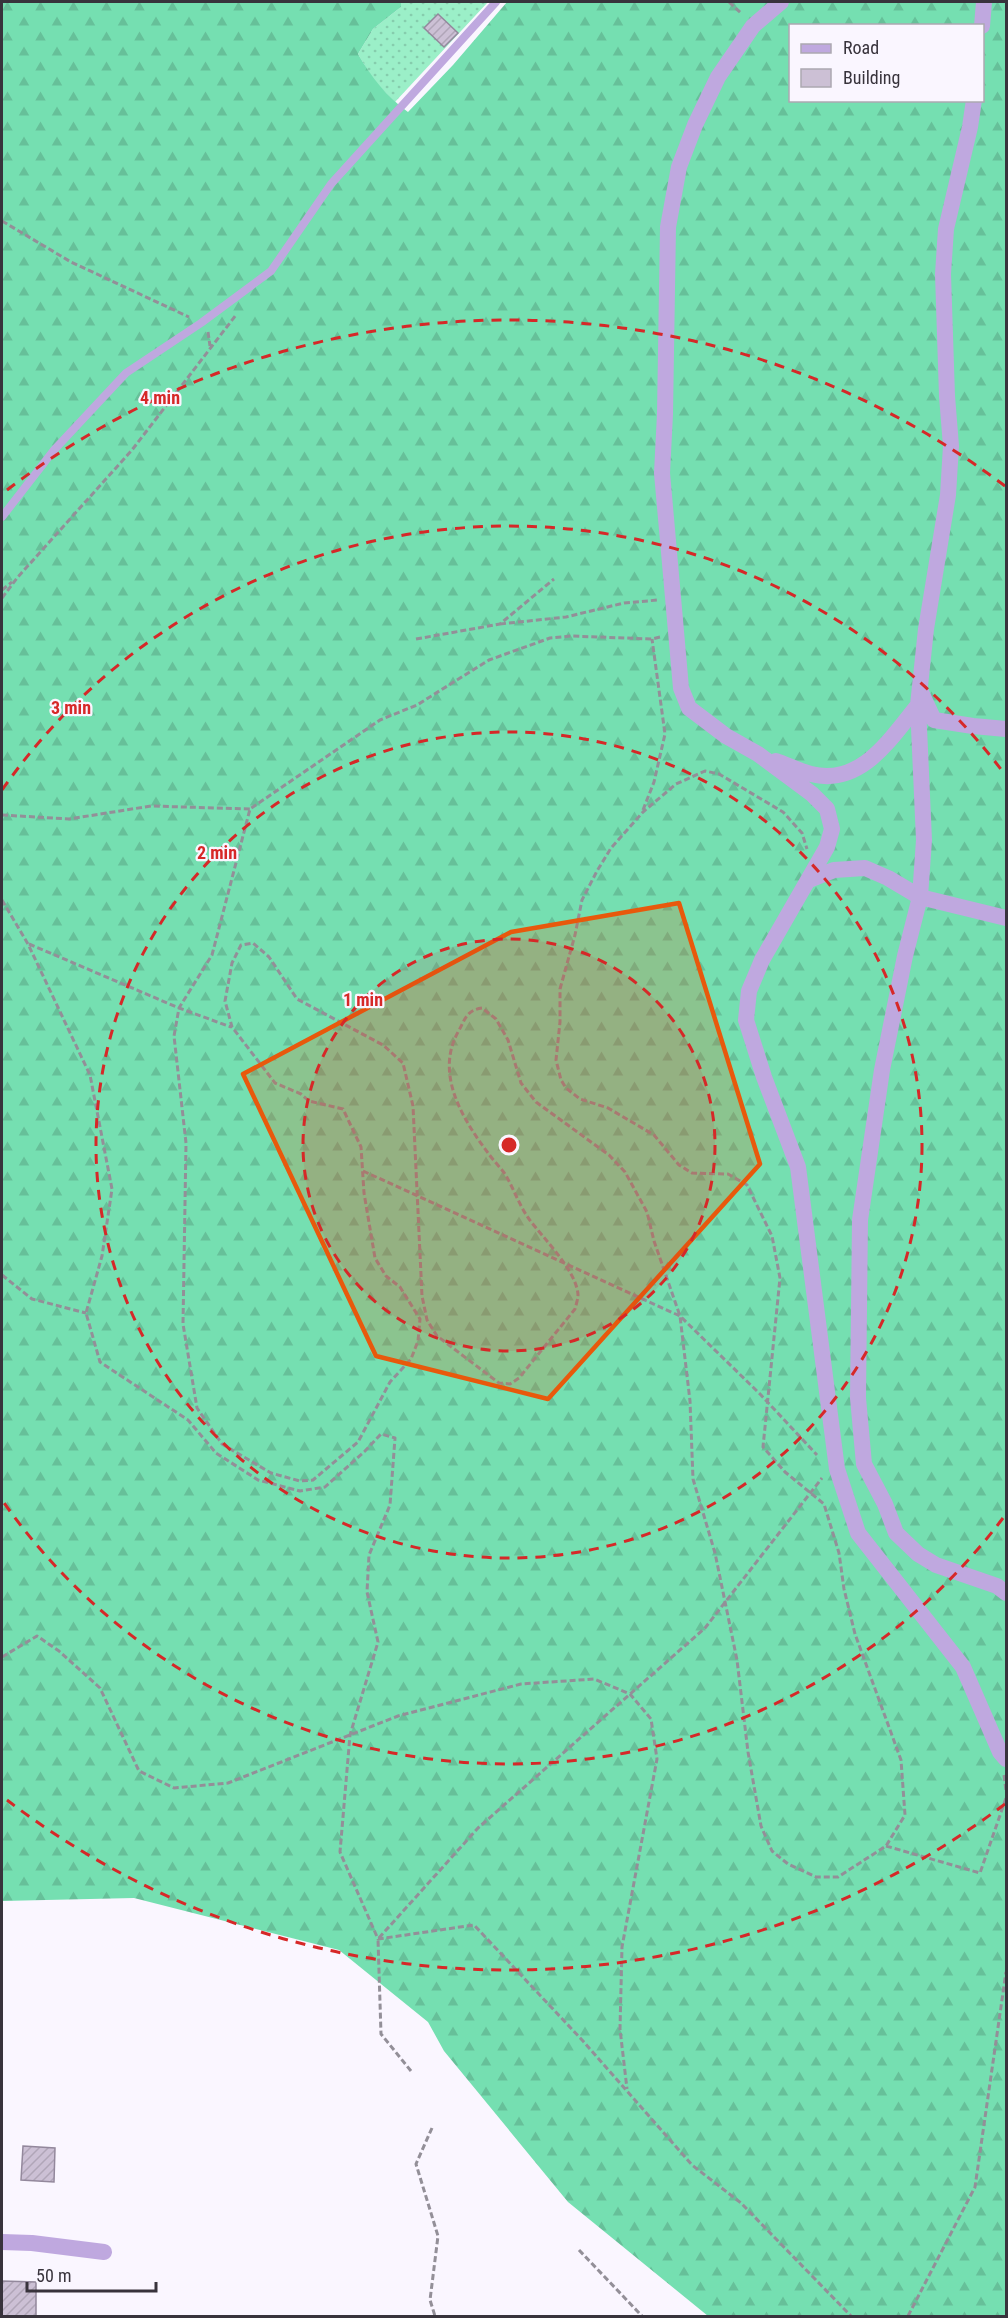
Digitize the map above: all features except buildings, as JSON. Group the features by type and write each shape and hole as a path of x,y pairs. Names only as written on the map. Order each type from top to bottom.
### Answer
{"street":[{"path":"781,2 753,26 718,77 679,167 668,227 662,473 681,688 689,708 726,736 758,754 812,794 827,809 832,829 827,847 762,960 749,991 746,1020 764,1077 798,1167 831,1472 858,1533 963,1667 1000,1752 1006,1759"},
{"path":"982,24 984,2"},
{"path":"974,102 968,137 946,229 943,274 951,446 948,495 926,629 919,699 924,840 920,897 905,956 882,1070 860,1220 858,1398 864,1464 885,1504 896,1533 918,1554 936,1565 997,1586 1006,1593"},
{"path":"919,699 934,720 1006,729"},
{"path":"758,754 813,774 834,775 851,771 872,760 919,699"},
{"path":"809,880 834,870 865,868 888,878 920,897 1006,918"},
{"path":"2,2242 32,2243 104,2252"}],"lane":[{"path":"2,517 54,450 126,373 201,323 271,272 331,184 496,2"}],"path":[{"path":"2,221 71,262 201,323"},
{"path":"2,598 17,578 132,450 237,313"},
{"path":"2,590 17,578"},
{"path":"500,624 554,579"},
{"path":"416,639 500,624 566,617 624,603 672,599"},
{"path":"2,815 69,819 151,806 250,809 380,720 417,705 489,660 549,638 571,636 652,639 676,632"},
{"path":"643,812 654,782 665,734 652,639"},
{"path":"250,809 212,956 179,1008 174,1036 186,1143 183,1324 197,1408 222,1444 271,1473 300,1481 313,1480 358,1442 390,1382 411,1359 418,1341 420,1319 400,1287 386,1276 375,1258 364,1193 361,1147 343,1109 309,1101 301,1094 275,1083 232,1027 225,1000 232,963 241,945 253,943 269,957 297,999 383,1045 403,1063 413,1106 422,1296 427,1320 437,1336 500,1383 510,1384 519,1378 575,1309 578,1295 567,1266 527,1217 504,1174 459,1108 448,1072 450,1046 464,1017 475,1009 482,1008 496,1019 508,1040 521,1083 536,1102 609,1155 625,1172 647,1212 654,1241 680,1316 690,1401 693,1479 715,1553 737,1660 748,1752 761,1826 772,1851 788,1864 816,1877 838,1877 886,1846 905,1815 901,1760 855,1634 838,1553 824,1504 785,1472 763,1448 780,1278 772,1236 747,1185 728,1174 692,1173 679,1165 654,1135 608,1108 580,1099 566,1088 556,1060 560,1022 560,989 575,936 582,900 611,848 643,812 676,784 705,771 719,774 783,812 802,833 808,854"},
{"path":"2,900 28,944 90,1075 112,1190 102,1256 86,1313 100,1362 188,1420 216,1453 258,1480 300,1491 325,1486 366,1451 381,1434 395,1438 390,1505 369,1555 367,1592 378,1642 350,1735 340,1852 378,1940 381,2034 411,2071"},
{"path":"28,944 179,1008 232,1027"},
{"path":"363,1171 680,1316 767,1401 831,1472 811,1493 705,1628 478,1828 378,1940"},
{"path":"2,1275 32,1299 86,1313"},
{"path":"2,1657 37,1636 59,1651 99,1688 139,1771 174,1788 228,1783 398,1716 521,1684 594,1679 630,1694 651,1719 657,1759 622,1947 620,2029 627,2090"},
{"path":"886,1846 980,1873 1006,1798"},
{"path":"378,1940 474,1925 627,2090 692,2165 741,2203 851,2316"},
{"path":"908,2316 975,2187 1006,1972"},
{"path":"432,2128 416,2164 438,2236 430,2300 435,2316"},
{"path":"579,2250 642,2316"}],"highlighted area":[{"path":"679,903 760,1164 548,1399 376,1356 243,1074 511,932"}],"green space":[{"path":"2,2 401,2 401,7 373,29 358,54 380,86 408,112 453,65 507,2 1006,2 1006,2316 708,2316 568,2202 444,2051 428,2022 339,1950 134,1898 2,1901"},
{"path":"401,2 488,2 395,102 374,81 358,54 373,29 401,7"}]}
